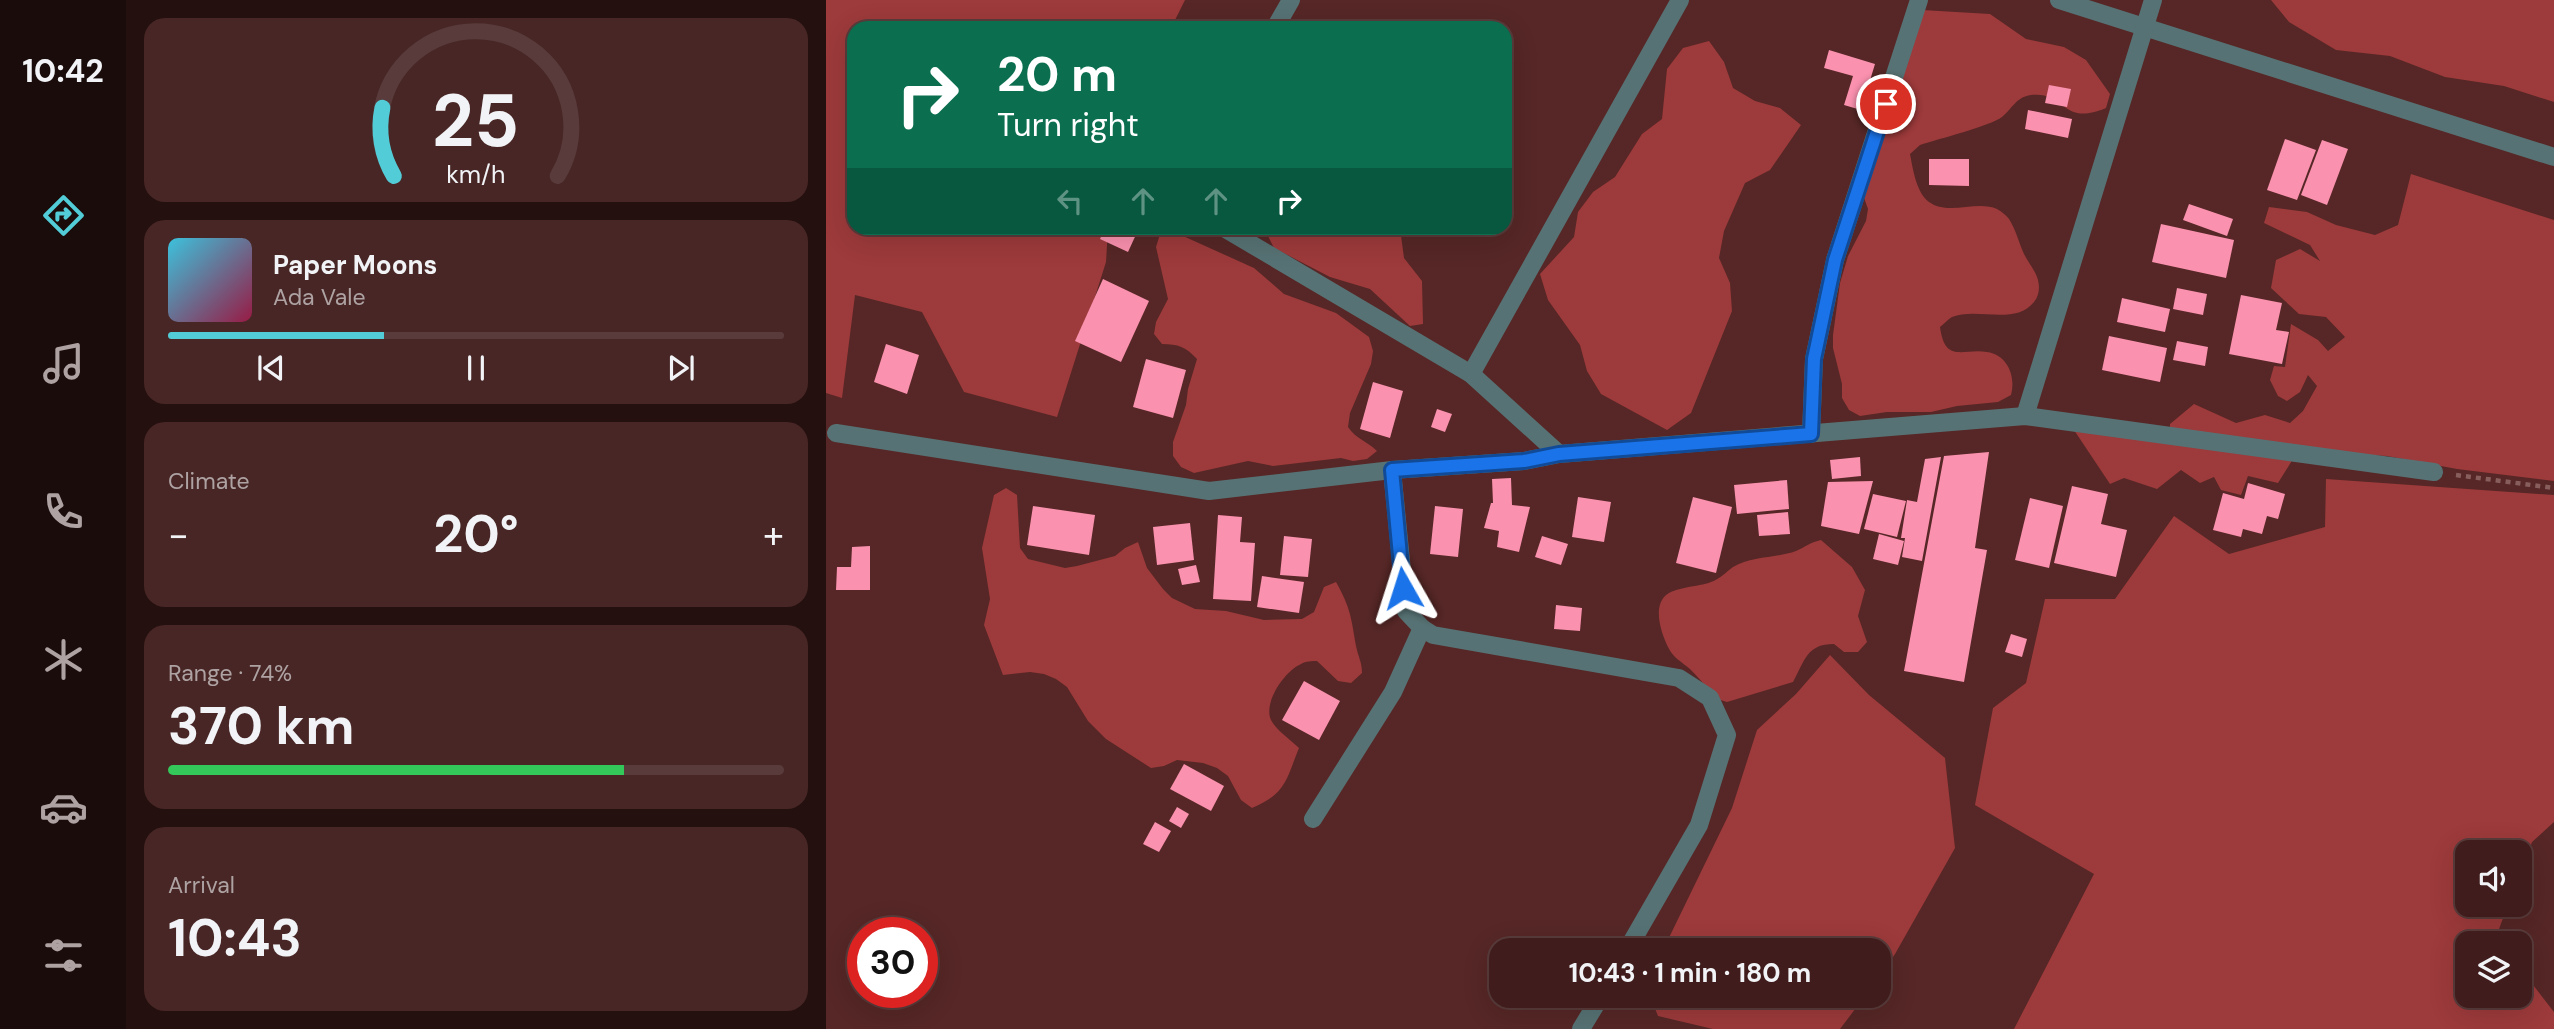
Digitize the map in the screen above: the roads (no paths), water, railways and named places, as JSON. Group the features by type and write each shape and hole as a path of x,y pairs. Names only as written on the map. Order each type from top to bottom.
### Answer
{"street":[{"path":"1279,21 1291,0"},
{"path":"1471,374 1680,0"},
{"path":"1811,434 1814,359 1835,260 1919,0"},
{"path":"2059,0 2554,157"},
{"path":"2025,416 2153,0"},
{"path":"1236,235 1471,374 1559,454"},
{"path":"836,433 1209,491 1392,470 1524,461 1559,454 2025,416 2434,472"},
{"path":"1392,470 1406,611 1422,628 1433,635 1679,678 1710,698 1727,735 1699,825 1634,938"},
{"path":"1313,819 1393,692 1422,628"},
{"path":"1581,1029 1594,1008"}]}
